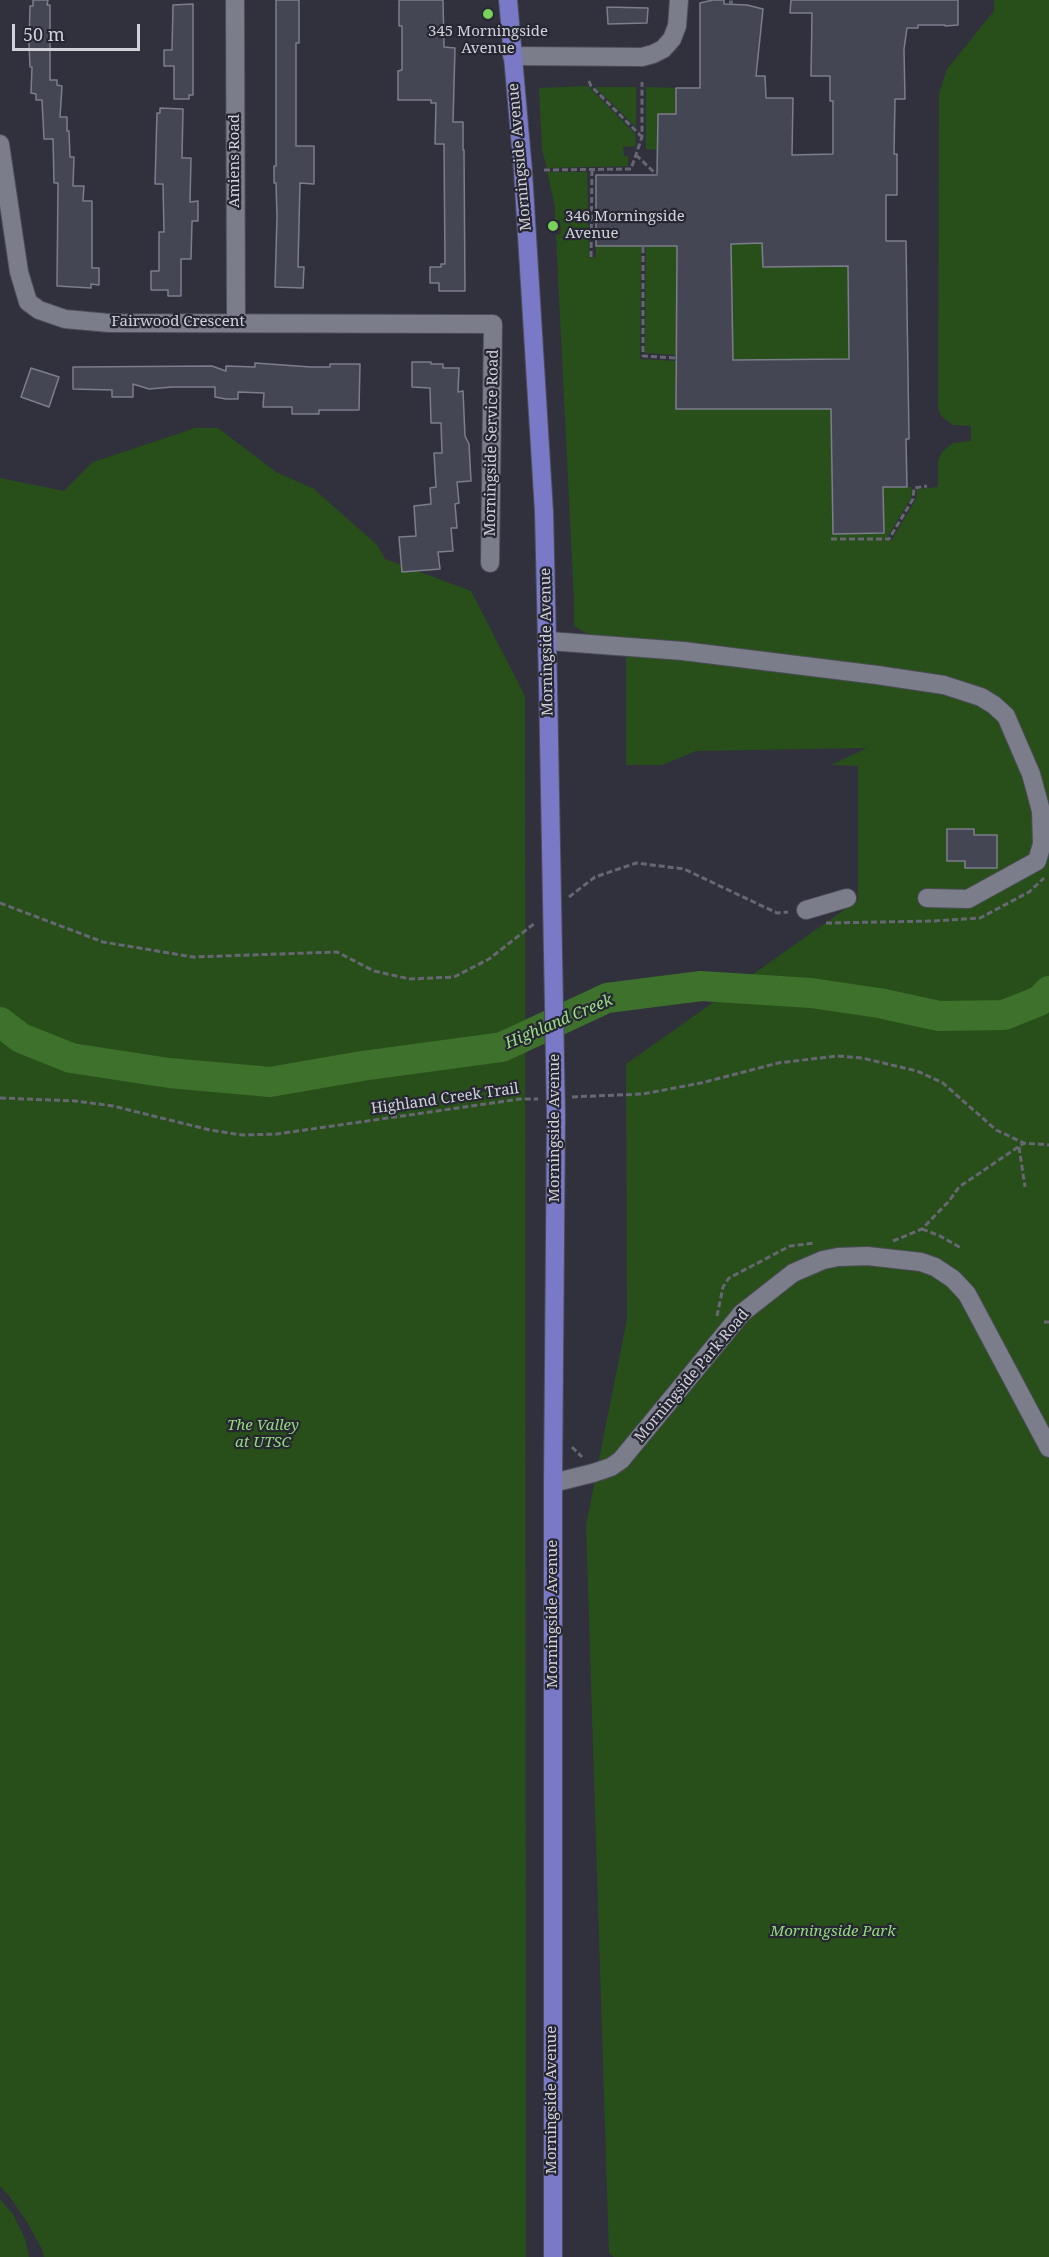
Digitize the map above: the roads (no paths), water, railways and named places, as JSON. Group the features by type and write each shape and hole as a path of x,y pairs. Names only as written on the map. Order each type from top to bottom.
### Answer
{"main road":[{"name":"Morningside Avenue","path":"508,0 523,171 544,512 549,641 556,1115 553,1483 553,2257"}],"street":[{"name":"Amiens Road","path":"235,0 236,322"},
{"path":"512,56 642,57 653,54 672,39 677,26 679,0"},
{"name":"Fairwood Crescent","path":"0,144 19,272 28,302 39,310 65,319 110,323 493,324"},
{"name":"Morningside Service Road","path":"490,563 493,324"},
{"path":"549,641 683,651 877,675 944,685 973,694 994,705 1006,716 1031,774 1041,811 1042,844 1037,861 968,899 927,898"},
{"path":"806,910 847,898"},
{"name":"Morningside Park Road","path":"553,1483 599,1471 621,1460 742,1313 793,1273 823,1260 838,1257 867,1256 921,1262 935,1267 953,1279 967,1294 1049,1448"}],"waterway":[{"name":"Highland Creek","path":"0,1022 21,1038 71,1058 169,1073 270,1082 362,1066 502,1047 607,998 701,986 811,993 879,1003 939,1016 1004,1015 1039,1001 1049,991"},
{"path":"1039,1001 1049,1008"}],"place":[{"name":"345 Morningside Avenue","path":"488,14"},
{"name":"346 Morningside Avenue","path":"553,226"}],"park label":[{"name":"The Valley at UTSC","path":"263,1434"},
{"name":"Morningside Park","path":"833,1932"}]}
